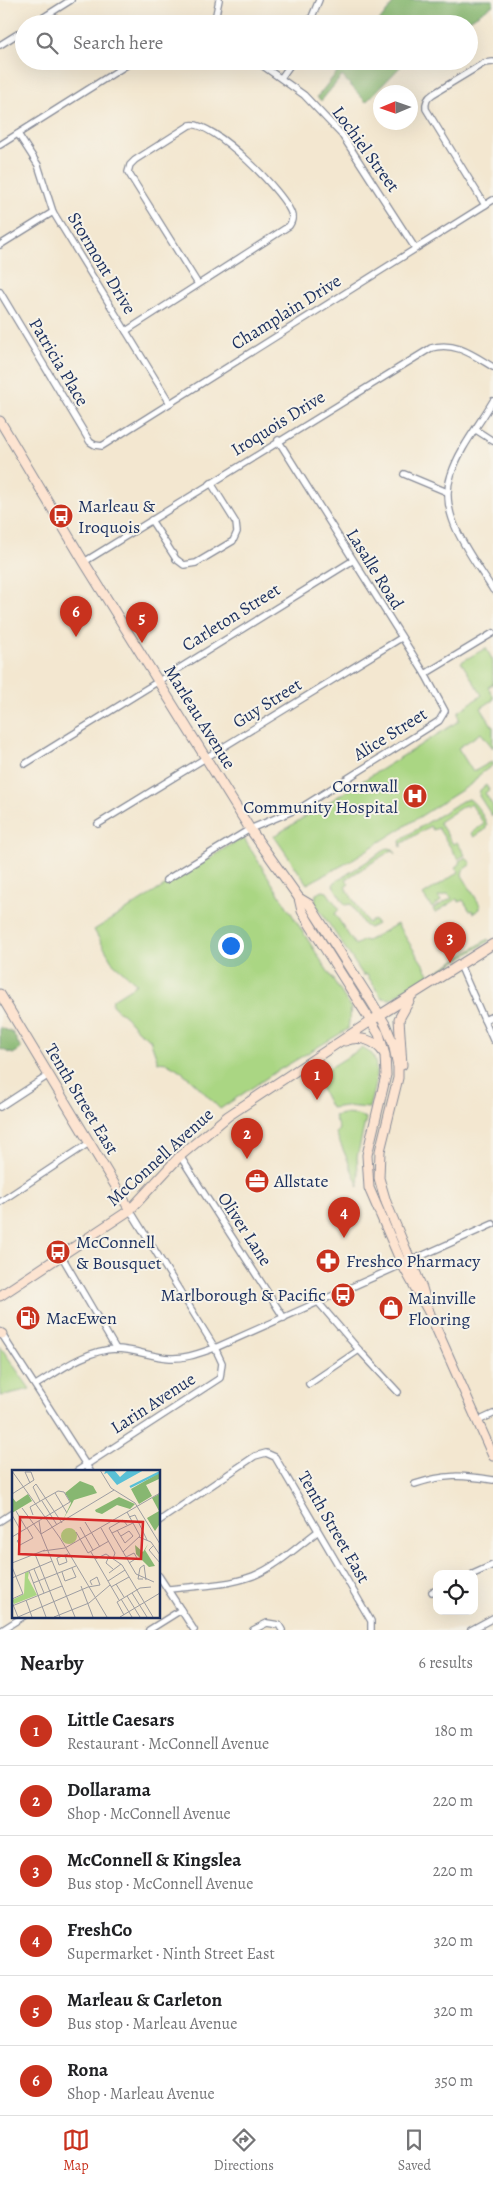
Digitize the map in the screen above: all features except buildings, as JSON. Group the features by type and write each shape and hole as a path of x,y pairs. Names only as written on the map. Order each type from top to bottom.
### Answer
{"main road":[{"name":"Marleau Avenue","path":"0,421 84,562 250,829 299,898 306,917 379,1034 384,1054 386,1081 369,1145 367,1177 372,1198 402,1264 429,1312"},
{"name":"Marleau Avenue","path":"299,898 309,904 380,1015 390,1034 398,1067 396,1087"},
{"name":"McConnell Avenue","path":"0,1296 130,1210 180,1156 228,1116 380,1015 493,944"},
{"name":"Tenth Street East","path":"0,994 130,1210"},
{"path":"411,997 398,1019 402,1059 381,1145 379,1173 383,1194 411,1260 429,1312 493,1456"},
{"path":"335,1045 350,1039 362,1039 374,1043 384,1054"}],"street":[{"path":"47,15 70,0"},
{"path":"216,15 219,0"},
{"path":"313,15 320,0"},
{"path":"0,45 15,36"},
{"path":"478,67 484,63 493,62"},
{"path":"0,145 119,70"},
{"name":"Lochiel Street","path":"269,70 316,106 342,135 415,248"},
{"path":"281,78 287,70"},
{"path":"472,70 433,94 425,105 484,205"},
{"path":"126,331 289,226 292,221 290,212 280,197 250,163 214,133 197,124 190,125 135,160 130,165 128,172 198,284"},
{"name":"Stormont Drive","path":"18,134 38,165 53,212 170,403"},
{"name":"Champlain Drive","path":"95,445 105,444 493,200"},
{"path":"0,245 53,212"},
{"name":"Patricia Place","path":"0,292 90,442 95,445"},
{"name":"Iroquois Drive","path":"84,562 278,440 432,347 456,346 493,367"},
{"path":"493,401 452,470 447,492 454,527 493,590"},
{"path":"476,430 493,441"},
{"name":"Lasalle Road","path":"278,440 352,561 425,674 445,711 444,713"},
{"path":"404,474 447,492"},
{"path":"151,520 176,559 184,565 196,564 233,541 238,532 236,523 211,483"},
{"name":"Carleton Street","path":"25,764 352,561"},
{"path":"425,674 493,632"},
{"name":"Guy Street","path":"98,824 401,638"},
{"name":"Alice Street","path":"166,880 250,829 302,807 439,721 444,713"},
{"path":"460,965 493,1040"},
{"path":"484,1020 493,1016"},
{"path":"0,1107 49,1075"},
{"path":"0,1202 89,1143"},
{"name":"Oliver Lane","path":"180,1156 284,1318"},
{"name":"Tenth Street East","path":"130,1210 215,1348"},
{"path":"36,1385 76,1360 96,1353 116,1349 170,1358 192,1356 215,1348 493,1224"},
{"path":"61,1255 116,1349"},
{"path":"318,1302 398,1392"},
{"path":"1,1333 88,1468"},
{"name":"Larin Avenue","path":"88,1468 220,1378 222,1363 215,1348"},
{"path":"309,1384 359,1350"},
{"path":"478,1421 493,1414"},
{"name":"Tenth Street East","path":"160,1520 255,1456 266,1453 275,1457 317,1532 371,1620 371,1630"},
{"path":"415,1484 434,1478 462,1475 493,1480"},
{"path":"0,1521 12,1513"},
{"path":"168,1589 228,1583 254,1576 276,1563 317,1532"},
{"path":"478,1572 493,1564"},
{"path":"160,1577 194,1630"},
{"path":"149,1630 181,1610"},
{"path":"2,1630 21,1618"},
{"path":"471,1630 493,1618"},
{"path":"253,1630 267,1623 279,1625 282,1630"}],"green space":[{"path":"396,0 493,0 493,5 477,15 384,15"},
{"path":"339,70 397,70 383,85 373,85 373,95 366,102 342,76 321,101 317,97"},
{"path":"486,648 493,661 493,684 488,687 493,695 493,700 481,708 493,727 493,748 481,733 458,748 473,772 493,761 493,765 479,775 473,783 345,864 307,884 274,836 459,721 458,712 482,695 461,662"},
{"path":"486,785 489,790 485,793 493,806 492,816 479,796 480,790"},
{"path":"469,799 484,818 487,825 485,830 474,837 471,833 484,824 471,804 467,807 465,805 439,822 453,844 457,842 465,855 458,859 438,828 433,830 430,826 401,844 401,847 400,841 403,838 462,801"},
{"path":"243,837 351,1008 348,1029 274,1073 220,1109 183,1073 168,1063 158,1062 150,1039 138,1031 112,1005 113,999 137,984 113,963 94,930"},
{"path":"388,848 393,849 396,854 392,850 346,879 349,884 345,887 368,923 374,920 377,924 369,928 364,925 351,904 345,905 333,885"},
{"path":"466,857 471,864 463,870 462,875 480,905 480,909 474,913 472,910 470,911 463,900 459,902 457,899 435,913 433,909 452,898 448,894 438,897 441,901 432,908 423,895 459,872 456,867 460,864 459,861"},
{"path":"323,891 327,892 339,909 335,914 355,945 364,940 367,941 397,924 430,975 390,999 382,998 367,975 363,975 315,903 316,894"},
{"path":"488,939 489,941 391,1001"},
{"path":"0,1027 13,1033 21,1049 13,1054 0,1049"},
{"path":"362,1048 372,1054 376,1067 369,1108 345,1106 331,1108 315,1077"},
{"path":"343,1114 366,1118 357,1157 359,1187 336,1133 339,1129 334,1116"},
{"path":"0,1346 30,1389 0,1396"}],"place":[{"name":"Marleau & Iroquois","path":"61,516"},
{"name":"Rona","path":"76,637"},
{"name":"Marleau & Carleton","path":"142,643"},
{"name":"Cornwall Community Hospital","path":"415,796"},
{"name":"McConnell & Kingslea","path":"450,963"},
{"name":"Little Caesars","path":"317,1100"},
{"name":"Dollarama","path":"247,1159"},
{"name":"Allstate","path":"257,1181"},
{"name":"FreshCo","path":"344,1238"},
{"name":"McConnell & Bousquet","path":"58,1252"},
{"name":"Freshco Pharmacy","path":"328,1261"},
{"name":"Marlborough & Pacific","path":"343,1295"},
{"name":"Mainville Flooring","path":"391,1308"},
{"name":"MacEwen","path":"28,1318"}]}
